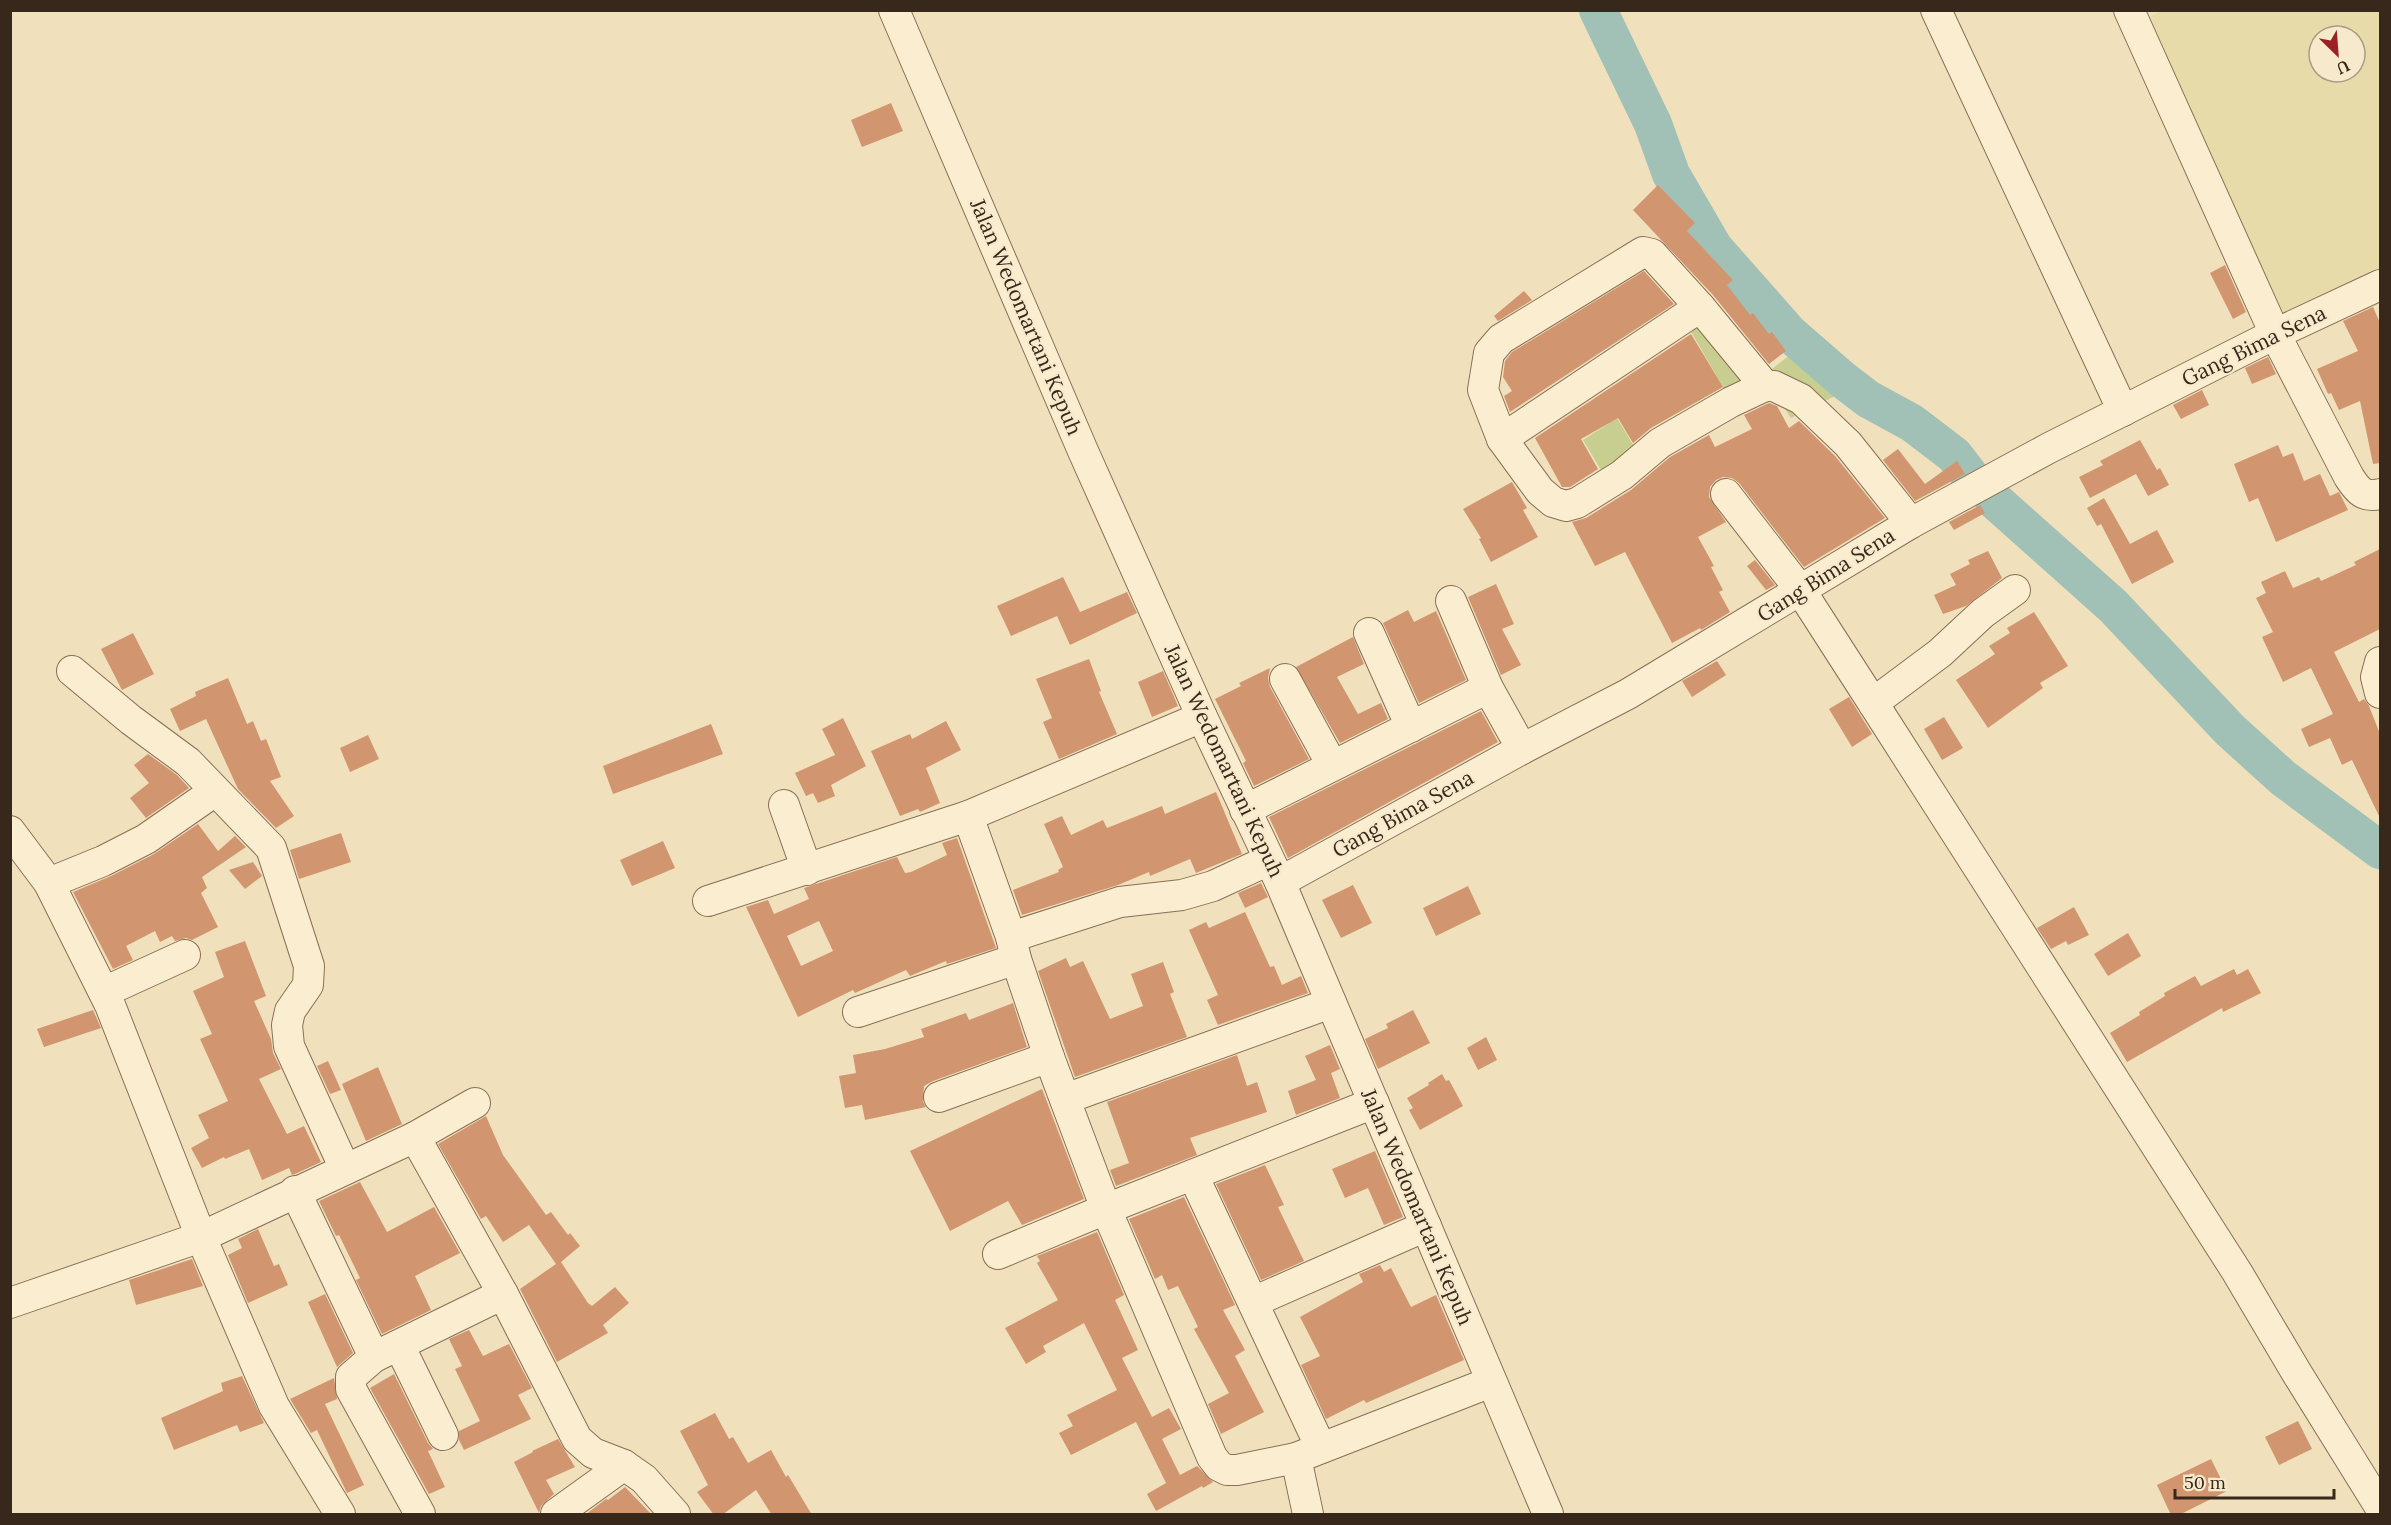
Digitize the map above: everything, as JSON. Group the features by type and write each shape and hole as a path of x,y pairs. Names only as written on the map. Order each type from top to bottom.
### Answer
{"street":[{"name":"Jalan Wedomartani Kepuh","path":"894,10 1078,440 1202,717 1275,871 1548,1515"},
{"path":"1936,10 2123,411"},
{"path":"2129,10 2275,334 2353,482 2364,494 2371,496 2380,494"},
{"path":"1765,386 1731,402 1660,443 1622,475 1577,503 1566,506 1553,502 1540,491 1502,439 1483,390 1489,352 1501,339 1642,252 1652,254 1700,307 1765,386 1791,392 1818,414 1848,444 1911,523"},
{"name":"Gang Bima Sena","path":"858,1012 1120,902 1182,895 1275,871 1628,694 1911,523 2123,411 2275,334 2380,285"},
{"path":"1502,439 1700,307"},
{"path":"1726,494 1801,591 2237,1272 2380,1507"},
{"path":"1873,703 1940,653 1983,613 2015,590"},
{"path":"1451,601 1488,688 1522,749"},
{"path":"1369,633 1411,727"},
{"path":"2380,662 2376,676 2380,693"},
{"path":"72,671 131,720 188,762 264,840 276,858 309,966 308,985 290,1011 287,1025 289,1046 345,1169"},
{"path":"1285,679 1332,765"},
{"path":"1245,810 1488,688"},
{"path":"708,901 968,816 1202,717"},
{"path":"49,883 103,861 146,839 215,791"},
{"path":"784,805 807,870"},
{"path":"968,816 1049,1057 1106,1209 1212,1457 1219,1466 1227,1470 1237,1470 1308,1453 1491,1382"},
{"path":"10,831 49,883 104,992 201,1237 274,1406 340,1515"},
{"path":"104,992 185,955"},
{"path":"1065,1099 1331,1003"},
{"path":"939,1096 1049,1057"},
{"path":"10,1303 201,1237 295,1191 415,1137 475,1103"},
{"path":"998,1254 1374,1104"},
{"path":"415,1137 503,1294 577,1439 593,1453 624,1465 644,1479 675,1515"},
{"path":"1193,1175 1253,1302 1308,1453 1308,1515"},
{"path":"295,1191 387,1351 443,1435"},
{"path":"1253,1302 1426,1226"},
{"path":"420,1515 351,1389 351,1377 387,1351 503,1294"},
{"path":"556,1515 624,1465"}],"shaded area":[{"path":"2164,10 2380,11 2380,284 2275,332 2135,23"}],"green space":[{"path":"1701,313 1760,380 1727,394 1686,323"},
{"path":"1795,351 1841,393 1791,418 1763,376"},
{"path":"1617,418 1641,458 1607,480 1583,440"}],"building":[{"path":"891,103 903,131 862,147 851,120"},
{"path":"1658,185 1695,223 1687,231 1733,280 1727,285 1750,315 1753,313 1769,334 1772,332 1786,351 1769,364 1713,295 1633,210"},
{"path":"2225,265 2246,312 2233,319 2210,273"},
{"path":"1644,271 1674,304 1510,412 1504,396 1512,391 1503,377 1505,361 1512,352"},
{"path":"1524,291 1532,300 1498,321 1494,316"},
{"path":"2373,307 2380,323 2380,463 2373,464 2360,401 2339,410 2331,393 2328,394 2317,369 2358,351 2343,321"},
{"path":"1691,334 1723,387 1651,428 1633,443 1618,418 1581,439 1598,469 1570,487 1562,487 1535,438"},
{"path":"2268,357 2276,374 2252,384 2245,368"},
{"path":"2202,390 2209,405 2181,419 2173,405"},
{"path":"1769,403 1777,406 1789,428 1799,421 1835,456 1885,518 1804,567 1739,483 1732,478 1723,477 1716,480 1710,487 1709,497 1726,522 1698,537 1714,566 1711,567 1723,590 1719,592 1730,612 1701,630 1700,628 1672,643 1625,552 1595,566 1572,522 1586,518 1631,490 1670,457 1709,435 1715,447 1752,429 1744,415"},
{"path":"2140,440 2157,470 2160,468 2169,485 2148,496 2136,474 2090,498 2079,477 2103,465 2100,461"},
{"path":"2278,445 2283,457 2293,453 2304,481 2320,474 2330,496 2339,492 2348,510 2276,542 2258,498 2249,502 2234,464"},
{"path":"1898,449 1925,484 1957,461 1965,474 1915,501 1883,460"},
{"path":"1512,482 1527,508 1523,510 1538,537 1491,562 1479,539 1481,538 1463,509"},
{"path":"2104,498 2130,544 2157,530 2174,562 2132,584 2101,524 2097,526 2087,508"},
{"path":"1980,505 1985,513 1954,530 1949,522"},
{"path":"2380,549 2380,629 2334,652 2359,702 2364,699 2369,706 2380,734 2380,818 2352,760 2342,765 2330,738 2309,747 2301,729 2333,714 2311,668 2283,682 2262,637 2273,632 2256,598 2266,593 2261,582 2285,571 2293,588 2319,577 2321,581 2356,565 2354,562"},
{"path":"1988,551 2002,578 1966,606 1943,614 1934,595 1956,585 1950,574 1970,564 1968,560"},
{"path":"1755,560 1775,585 1766,590 1747,566"},
{"path":"1063,577 1080,612 1127,592 1137,613 1070,645 1057,616 1011,636 997,606"},
{"path":"1496,584 1514,624 1502,629 1521,665 1501,675 1468,597"},
{"path":"1408,610 1414,622 1436,611 1466,680 1419,703 1383,623"},
{"path":"2034,612 2068,666 2040,683 2043,688 1988,728 1956,680 1995,654 1989,646 2010,633 2007,628"},
{"path":"133,633 154,674 122,690 101,649"},
{"path":"1353,637 1364,664 1337,677 1358,714 1381,703 1388,719 1340,743 1296,667"},
{"path":"1089,659 1101,691 1099,692 1117,734 1059,759 1043,722 1052,718 1036,679"},
{"path":"1717,661 1726,675 1692,697 1682,681"},
{"path":"1270,668 1268,678 1270,687 1309,759 1254,786 1243,763 1246,761 1215,699 1241,686 1239,683"},
{"path":"1163,671 1178,706 1152,717 1138,682"},
{"path":"228,678 247,724 253,721 261,741 266,739 281,777 270,781 294,816 276,828 238,789 206,719 180,731 170,709 196,696 195,692"},
{"path":"1849,697 1872,734 1852,747 1829,709"},
{"path":"1481,711 1498,742 1288,858 1269,817"},
{"path":"1944,717 1963,748 1942,760 1924,729"},
{"path":"843,718 866,766 831,785 835,796 818,803 813,793 806,796 795,773 835,755 822,729"},
{"path":"946,721 961,750 926,768 940,803 920,812 918,809 900,816 871,751 910,734 912,739"},
{"path":"711,724 723,754 613,794 603,766"},
{"path":"368,735 379,759 350,772 340,748"},
{"path":"148,754 177,775 189,788 146,818 130,798 149,783 134,765"},
{"path":"1216,792 1242,854 1196,873 1190,859 1150,876 1149,872 1118,885 1022,915 1013,890 1059,872 1058,870 1063,867 1044,824 1062,816 1071,835 1103,820 1107,828 1162,806 1165,814"},
{"path":"198,824 218,851 235,836 246,847 202,877 207,888 201,893 218,927 192,940 186,938 175,941 172,936 160,942 155,931 126,946 133,960 113,969 73,892 154,854"},
{"path":"341,833 351,862 299,879 290,850"},
{"path":"957,838 996,948 947,964 946,961 910,976 906,970 855,993 853,990 798,1017 746,907 768,900 774,914 809,899 804,888 897,857 905,873 911,872 947,855 942,843","holes":["819,921 833,951 801,966 787,936"]},
{"path":"663,841 675,868 632,886 620,860"},
{"path":"253,862 262,876 245,889 229,870"},
{"path":"1261,883 1268,897 1245,908 1238,893"},
{"path":"1353,885 1372,923 1341,938 1322,900"},
{"path":"1468,886 1481,914 1436,936 1423,908"},
{"path":"2074,907 2089,935 2068,945 2066,941 2051,949 2037,928"},
{"path":"1245,912 1270,967 1274,966 1282,985 1301,976 1308,993 1218,1025 1207,1000 1218,995 1189,930 1206,922 1209,928"},
{"path":"2128,933 2141,956 2108,976 2094,954"},
{"path":"245,941 266,996 254,1001 281,1069 259,1079 287,1134 304,1126 321,1162 292,1175 289,1168 262,1180 249,1149 225,1159 224,1157 202,1168 191,1148 209,1138 198,1115 228,1101 200,1039 212,1034 193,991 224,977 215,952"},
{"path":"1066,958 1070,967 1083,961 1110,1019 1143,1006 1131,974 1163,962 1174,992 1170,994 1187,1037 1075,1077 1038,971"},
{"path":"2234,969 2237,975 2248,969 2261,993 2223,1012 2222,1008 2127,1062 2110,1033 2140,1015 2139,1012 2165,996 2164,993 2195,976 2201,986"},
{"path":"1013,1003 1027,1047 924,1086 923,1102 926,1107 865,1120 862,1105 845,1108 839,1076 856,1073 853,1055 885,1049 924,1037 921,1029 966,1013 969,1020"},
{"path":"93,1010 101,1028 44,1047 37,1029"},
{"path":"1413,1010 1430,1043 1378,1069 1365,1039 1388,1028 1386,1024"},
{"path":"1486,1037 1497,1060 1478,1070 1467,1048"},
{"path":"1330,1045 1340,1069 1331,1073 1340,1098 1296,1115 1288,1091 1316,1080 1305,1056"},
{"path":"1237,1055 1247,1086 1257,1082 1267,1112 1190,1138 1197,1155 1116,1186 1110,1170 1129,1163 1107,1102"},
{"path":"328,1061 341,1090 330,1094 317,1066"},
{"path":"378,1067 402,1124 366,1141 342,1084"},
{"path":"1442,1074 1446,1081 1449,1080 1463,1106 1420,1130 1409,1110 1413,1108 1407,1098"},
{"path":"1042,1089 1084,1199 1022,1225 1008,1201 950,1231 910,1151"},
{"path":"486,1116 503,1155 546,1215 551,1212 568,1235 570,1233 580,1246 561,1262 588,1303 592,1306 615,1287 629,1303 603,1325 608,1333 557,1362 520,1289 556,1264 529,1225 503,1242 486,1216 481,1219 438,1144"},
{"path":"1375,1151 1403,1217 1384,1225 1368,1188 1345,1198 1332,1169"},
{"path":"1265,1165 1284,1205 1278,1207 1304,1261 1261,1280 1216,1184"},
{"path":"360,1182 387,1232 434,1207 460,1253 415,1276 431,1310 382,1334 356,1280 360,1278 319,1201"},
{"path":"1184,1197 1235,1305 1223,1310 1245,1350 1235,1356 1264,1412 1221,1434 1208,1404 1229,1393 1194,1329 1198,1327 1178,1286 1168,1290 1162,1275 1155,1279 1129,1219"},
{"path":"258,1229 274,1266 279,1264 288,1285 248,1303 228,1255 242,1248 238,1239"},
{"path":"1097,1232 1124,1295 1115,1300 1138,1350 1122,1358 1152,1417 1169,1408 1181,1429 1162,1439 1180,1475 1197,1466 1213,1482 1156,1511 1147,1494 1166,1483 1136,1422 1071,1455 1059,1433 1073,1426 1067,1415 1117,1390 1084,1323 1043,1346 1046,1352 1026,1364 1005,1328 1058,1300 1037,1263 1040,1261 1037,1256"},
{"path":"192,1259 203,1286 136,1305 129,1280"},
{"path":"1380,1265 1384,1272 1391,1268 1411,1307 1436,1295 1464,1360 1366,1403 1364,1400 1326,1419 1301,1365 1320,1356 1300,1317 1363,1282 1359,1274"},
{"path":"325,1294 353,1353 337,1367 308,1302"},
{"path":"469,1330 483,1356 509,1344 532,1388 518,1395 531,1419 464,1450 459,1440 459,1431 480,1421 455,1369 462,1366 449,1339"},
{"path":"394,1374 433,1449 428,1451 445,1487 429,1494 370,1388"},
{"path":"242,1376 264,1423 240,1432 237,1425 174,1450 161,1418 223,1391 221,1383"},
{"path":"334,1378 337,1399 325,1404 364,1485 347,1493 317,1430 311,1433 290,1399"},
{"path":"715,1413 729,1439 733,1437 748,1463 771,1450 812,1515 772,1515 756,1490 722,1515 714,1515 697,1492 708,1485 680,1431"},
{"path":"2298,1421 2312,1449 2279,1465 2265,1437"},
{"path":"558,1439 575,1467 546,1480 554,1494 541,1506 539,1513 514,1462"},
{"path":"2211,1459 2227,1491 2179,1515 2171,1515 2157,1485"},
{"path":"625,1487 652,1515 585,1515 606,1499 608,1500"}],"waterway":[{"path":"1598,10 1653,124 1671,174 1714,248 1789,333 1868,399 1912,423 1954,455 1974,481"},
{"path":"1993,499 2113,606 2230,730 2283,778 2380,850"}]}
